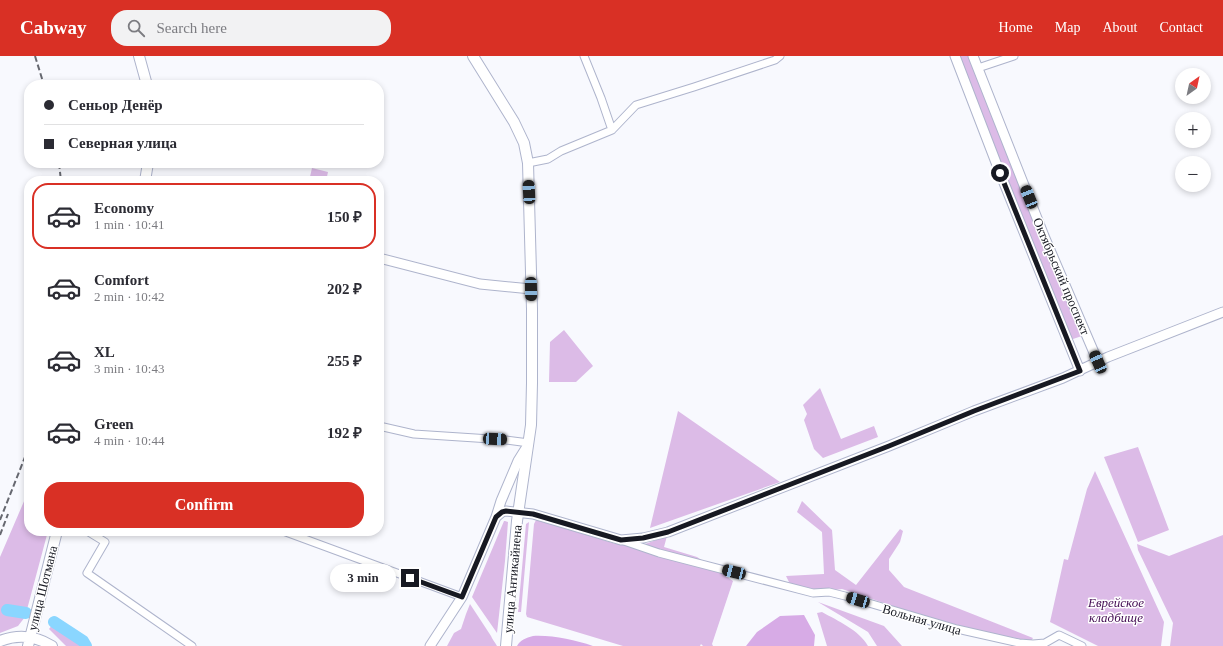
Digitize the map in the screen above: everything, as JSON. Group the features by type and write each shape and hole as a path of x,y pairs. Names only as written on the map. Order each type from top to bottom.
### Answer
{"main road":[{"path":"139,56 146,80"},
{"name":"улица Антикайнена","path":"473,56 517,128 524,143 528,163 532,383 529,443 519,512 506,646"},
{"name":"Октябрьский проспект","path":"955,56 1080,371"},
{"name":"Октябрьский проспект","path":"973,56 1044,236 1098,362"},
{"path":"384,259 480,284 531,289"},
{"path":"496,517 502,512 506,511 533,514 621,540 643,538 668,532 889,446 974,411 1080,371 1098,362 1223,312"},
{"path":"430,646 462,597 518,461 529,443"},
{"name":"улица Шотмана","path":"29,642 55,536"},
{"path":"0,641 11,638 29,642 44,642 52,646"}],"street":[{"path":"584,56 612,130"},
{"path":"528,163 548,159 561,151 612,130 636,104 767,63 780,56"},
{"path":"978,68 1014,56"},
{"path":"384,427 414,434 529,443"},
{"path":"96,536 106,542 87,573 192,646"},
{"path":"297,536 462,597"},
{"name":"Вольная улица","path":"621,540 658,553 813,593 829,592 845,596 965,631 1019,643 1033,644 1045,643 1059,634 1082,646"}],"green space":[{"path":"959,56 972,56 1082,336 1070,340"},
{"path":"312,168 328,172 327,176 310,176"},
{"path":"564,330 593,366 576,382 549,382 550,342"},
{"path":"820,388 841,439 874,426 878,437 823,458 814,449 804,420 807,414 803,405"},
{"path":"678,411 780,482 650,528"},
{"path":"1138,447 1169,530 1138,542 1104,457"},
{"name":"Еврейское кладбище","path":"1095,471 1164,622 1161,646 1098,646 1050,622 1064,559 1068,560 1087,489"},
{"path":"24,501 24,536 47,536 25,617 18,626 0,633 0,557"},
{"path":"802,501 832,530 835,570 856,585 900,529 903,531 900,542 889,559 889,570 904,587 1033,638 1031,641 988,633 917,614 842,589 814,593 791,586 786,576 824,574 822,532 797,512"},
{"path":"536,520 616,544 645,544 667,536 664,547 697,557 733,581 712,644 713,646 703,646 701,644 700,646 623,646 527,617 526,614 534,524"},
{"path":"504,521 508,522 497,633 472,597"},
{"path":"529,522 521,612 518,612 526,524"},
{"path":"1223,535 1223,646 1170,646 1173,623 1138,550 1137,544 1169,556"},
{"path":"818,602 884,626 902,646 877,646 868,632"},
{"path":"470,604 497,646 447,646 454,633 461,629"},
{"path":"822,612 854,631 868,646 827,646 817,613"},
{"path":"53,624 80,641 83,646 66,646 49,629"}],"shaded area":[{"path":"804,615 815,635 814,646 746,646 757,632 780,616"},
{"path":"533,636 563,638 593,646 517,646 526,638"}],"waterway":[{"path":"7,610 26,613"},
{"path":"54,622 83,641 86,646"}],"railway":[{"path":"35,56 42,80"},
{"path":"60,168 60,176"},
{"path":"0,520 24,460"},
{"path":"0,535 8,514"}],"route":[{"path":"410,578 462,597 496,517 502,512 508,511 533,514 621,540 643,538 668,532 889,446 974,411 1080,371 1000,173"}]}
